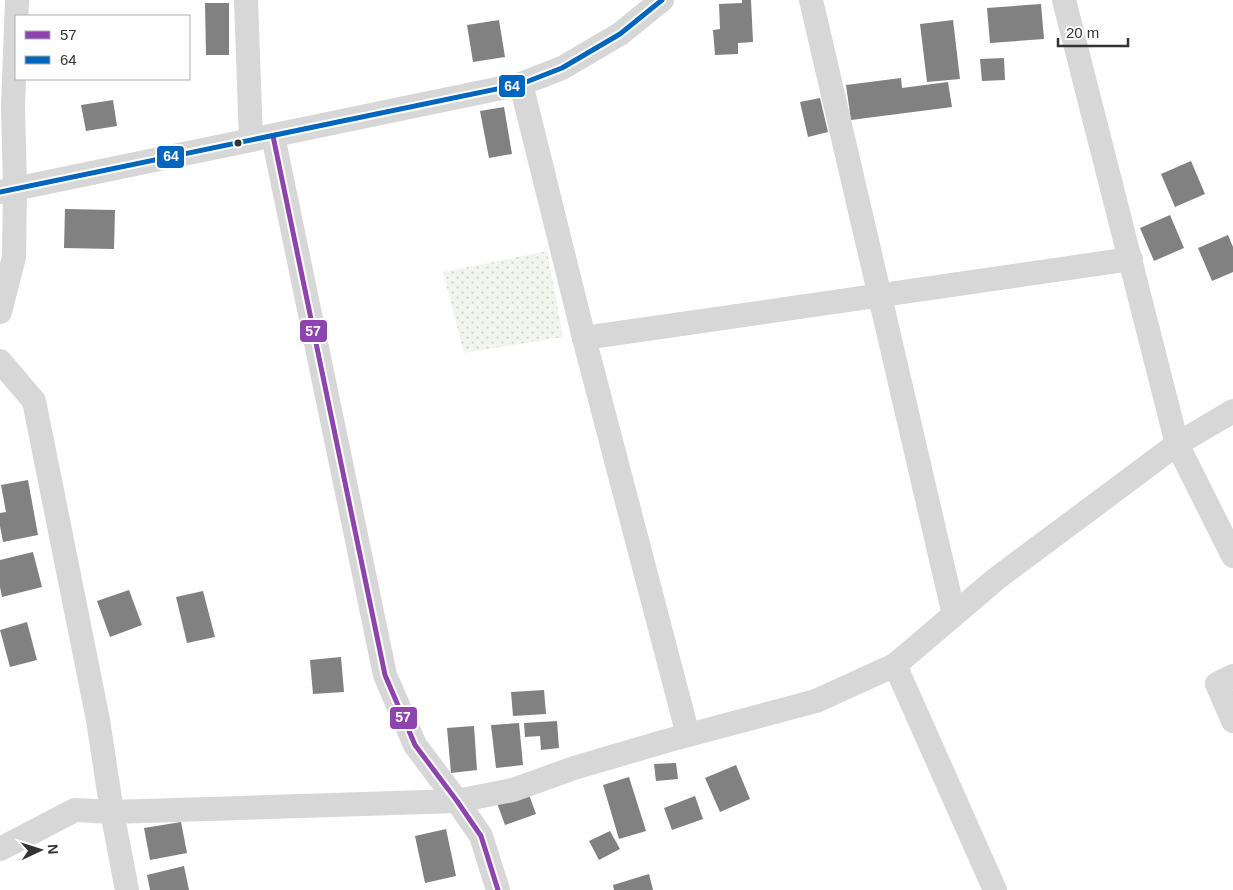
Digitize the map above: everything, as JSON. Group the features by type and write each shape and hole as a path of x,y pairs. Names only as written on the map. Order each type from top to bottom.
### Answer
{"street":[{"path":"16,0 16,15"},
{"path":"246,0 262,138 385,675 415,745 481,836 498,890"},
{"path":"8,191 521,84 562,68 620,34 662,0"},
{"path":"812,0 954,615"},
{"path":"1064,0 1177,444 1233,556"},
{"path":"0,312 14,257 8,191 15,35"},
{"path":"521,84 584,338 688,735"},
{"path":"584,338 1130,259"},
{"path":"0,361 34,401 98,720 112,812 127,890"},
{"path":"0,849 75,810 112,812 457,801 513,790 574,768 816,701 895,665 996,579 1177,444 1233,411"},
{"path":"895,665 995,890"},
{"path":"1233,676 1217,684 1233,721"}],"shaded area":[{"path":"547,251 563,337 464,353 443,272"}],"building":[{"path":"742,0 751,0 753,42 738,43 738,54 715,55 713,30 720,29 719,4 742,3"},
{"path":"205,3 229,3 229,55 206,55"},
{"path":"1041,4 1044,39 990,43 987,8"},
{"path":"499,20 505,57 473,62 467,25"},
{"path":"953,20 960,79 927,82 920,24"},
{"path":"1004,58 1005,80 982,81 980,59"},
{"path":"901,78 902,88 948,82 952,107 851,120 846,85"},
{"path":"820,98 828,132 808,137 800,102"},
{"path":"113,100 117,126 86,131 81,105"},
{"path":"504,107 512,154 489,158 480,111"},
{"path":"1191,161 1205,194 1175,207 1161,174"},
{"path":"65,209 115,210 114,249 64,248"},
{"path":"1170,215 1184,248 1154,261 1140,228"},
{"path":"1228,235 1233,247 1233,272 1212,281 1198,248"},
{"path":"28,480 38,535 3,542 0,513 6,512 1,485"},
{"path":"33,552 42,587 2,597 0,560"},
{"path":"129,590 142,625 110,637 97,601"},
{"path":"203,591 215,637 187,643 176,597"},
{"path":"27,622 37,660 10,667 0,630"},
{"path":"341,657 344,692 313,694 310,660"},
{"path":"544,690 546,714 513,716 511,692"},
{"path":"557,721 559,748 541,750 540,736 525,737 524,723"},
{"path":"519,723 523,765 496,768 491,725"},
{"path":"474,726 477,770 451,773 447,728"},
{"path":"676,763 678,779 656,781 654,764"},
{"path":"736,765 750,799 720,812 705,778"},
{"path":"629,777 646,831 619,839 603,785"},
{"path":"528,792 536,814 505,825 497,803"},
{"path":"695,796 703,819 672,830 664,808"},
{"path":"181,822 187,853 150,860 144,828"},
{"path":"446,829 456,876 425,883 415,836"},
{"path":"610,831 620,849 599,860 589,841"},
{"path":"184,866 189,890 150,890 147,875"},
{"path":"649,874 653,890 614,890 613,885"}],"transit line":[{"name":"64","path":"0,192 521,84 562,68 620,34 662,0"},
{"name":"57","path":"273,136 385,675 415,745 481,836 498,890"}]}
